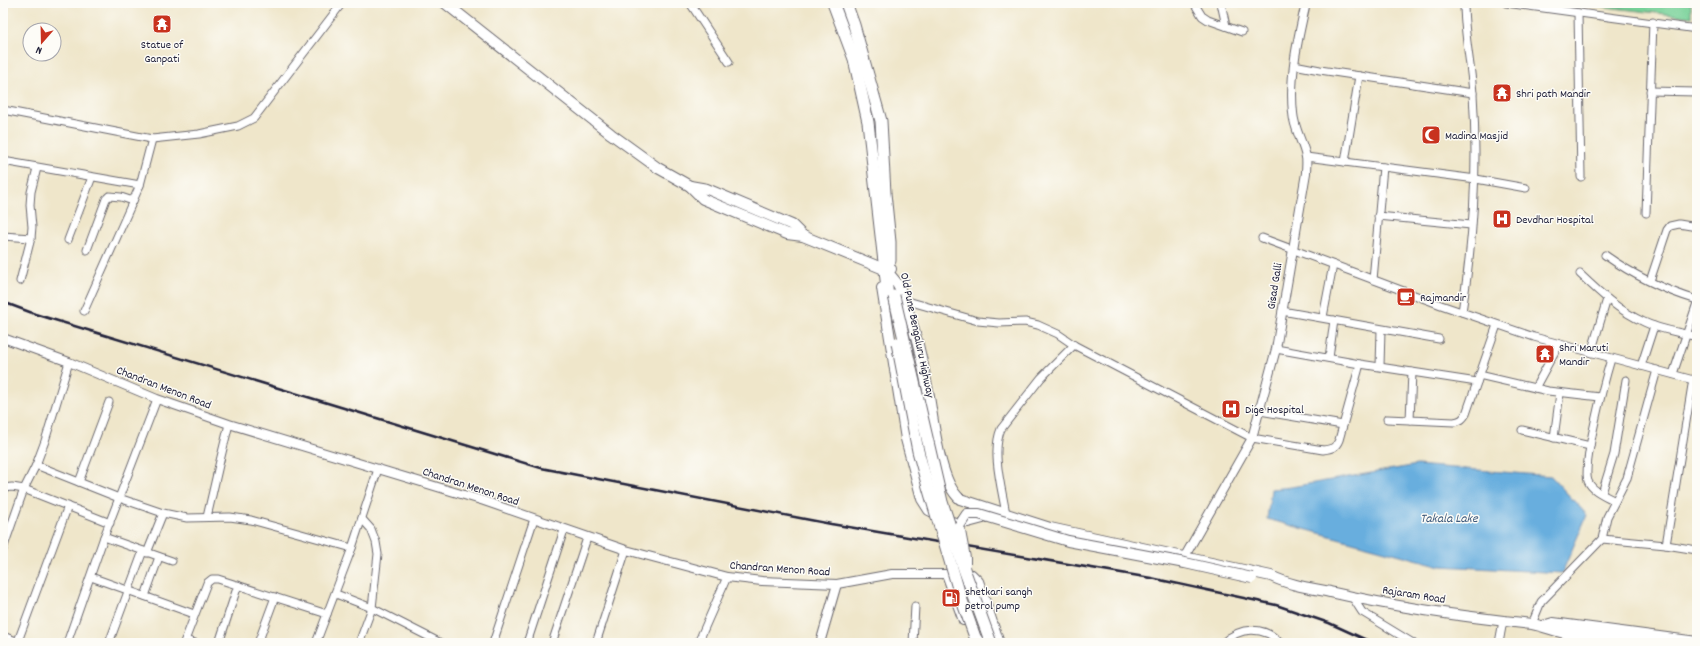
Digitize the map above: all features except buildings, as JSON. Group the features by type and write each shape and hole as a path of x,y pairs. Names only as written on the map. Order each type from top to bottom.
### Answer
{"main road":[{"path":"445,3 611,134 658,168 690,186 707,189 792,225 803,236 888,272 882,286 906,439 922,500 929,510 954,523 968,522 1001,512"},
{"name":"Old Pune Bengaluru Highway","path":"833,3 854,60 868,122 888,272 896,298 942,502 964,570 991,643"},
{"name":"Old Pune Bengaluru Highway","path":"846,3 854,25 881,121 885,193 890,242 888,272"},
{"path":"896,298 916,332 936,441 949,486 954,494 960,499 1050,528 1185,556 1271,576 1282,581"},
{"name":"Old Pune Bengaluru Highway","path":"896,298 924,473 960,595 979,643"},
{"path":"964,570 965,558 959,526 967,514 979,514 1068,541 1185,563 1270,582 1282,581"},
{"name":"Rajaram Road","path":"1282,581 1353,598 1543,626 1553,631 1580,639 1646,643"},
{"name":"Rajaram Road","path":"1543,626 1553,623 1697,642"}],"street":[{"path":"3,110 152,139 199,134 238,126 254,118 342,3"},
{"path":"690,3 729,62"},
{"path":"1194,3 1202,16 1242,32"},
{"path":"1221,3 1226,26"},
{"name":"Gisad Galli","path":"1185,556 1252,438 1276,348 1304,188 1306,158 1296,132 1292,92 1294,65 1306,3"},
{"path":"1462,312 1467,279 1476,179 1473,93 1464,17 1464,3"},
{"path":"1506,3 1697,29"},
{"path":"1578,13 1581,177"},
{"path":"1646,213 1653,22"},
{"path":"1294,65 1473,93"},
{"path":"1345,162 1359,76"},
{"path":"1650,91 1697,92"},
{"path":"84,311 140,185 152,139"},
{"path":"1306,158 1476,179 1526,188"},
{"path":"3,161 140,185"},
{"path":"1373,280 1383,167"},
{"path":"20,281 31,238 32,227 30,205 37,168"},
{"path":"68,240 92,177"},
{"path":"87,250 106,199 109,196 117,196 133,201"},
{"path":"1650,281 1667,230 1670,226 1679,224 1697,227 1697,215"},
{"path":"1378,216 1471,225"},
{"path":"3,236 31,238"},
{"path":"1262,238 1497,325 1611,359 1695,380 1666,545"},
{"path":"1605,255 1623,268 1697,301 1673,374"},
{"path":"1323,317 1332,265"},
{"path":"1580,274 1607,299 1625,312 1654,326 1697,337"},
{"path":"896,298 978,321 999,323 1025,322 1038,326 1058,334 1074,345 1252,438 1323,450 1332,449 1337,445 1360,364"},
{"path":"1591,353 1607,299"},
{"path":"1282,311 1323,317 1381,330 1439,339"},
{"path":"1329,358 1334,320"},
{"path":"1387,419 1460,421 1466,414 1497,325"},
{"path":"1641,366 1654,326"},
{"path":"1380,366 1381,330"},
{"name":"Chandran Menon Road","path":"3,338 69,362 157,399 230,424 484,501 587,538 727,577 762,581 837,584 892,574 972,574 977,578 1000,643"},
{"path":"1536,388 1559,344"},
{"path":"1001,512 997,438 1001,429 1041,378 1074,345"},
{"path":"1276,348 1412,372 1478,379 1560,393 1600,397"},
{"path":"1611,359 1600,397 1590,446 1587,477 1594,489 1615,501"},
{"path":"3,549 24,489 36,465 57,406 69,362"},
{"path":"1532,624 1541,602 1602,539 1607,517 1627,478 1657,370"},
{"path":"1410,420 1412,372"},
{"path":"1602,493 1614,454 1626,380"},
{"path":"1554,438 1560,393"},
{"path":"67,643 104,537 157,399"},
{"path":"79,482 109,402"},
{"path":"1260,411 1343,426"},
{"path":"208,517 219,465 230,424"},
{"path":"1522,430 1590,446"},
{"path":"36,465 119,498 163,513 188,518 230,517 251,520 352,548"},
{"path":"316,643 336,594 378,469"},
{"path":"3,488 12,486 24,489 110,523"},
{"path":"3,636 20,642 68,506"},
{"path":"109,643 128,590 163,513"},
{"path":"359,643 372,608 378,554 376,542 371,529 362,519"},
{"path":"493,643 534,519"},
{"path":"528,643 564,530"},
{"path":"104,537 172,561"},
{"path":"552,643 587,538"},
{"path":"1602,539 1666,545 1697,550"},
{"path":"596,643 626,550"},
{"path":"145,596 159,557"},
{"path":"946,574 973,643"},
{"path":"91,577 194,614"},
{"path":"698,643 727,577"},
{"path":"195,643 184,641 209,580 218,579 327,614"},
{"path":"820,643 837,584"},
{"path":"219,643 238,586"},
{"path":"336,594 372,608 441,643"},
{"path":"258,643 275,597"},
{"path":"1353,598 1362,612 1413,643"},
{"path":"913,643 915,606"},
{"path":"1499,643 1503,621"},
{"path":"1223,643 1230,636 1244,630 1256,630 1267,633 1280,643"}],"green space":[{"path":"1588,3 1691,3 1691,17 1588,5"}],"water":[{"path":"1542,3 1581,3 1581,9"},
{"name":"Takala Lake","path":"1417,465 1551,476 1587,515 1562,573 1441,566 1267,519 1271,489 1291,487"}],"railway":[{"path":"3,302 35,314 541,468 831,524 1151,578 1276,605 1329,623 1373,643"}],"place":[{"name":"Statue of Ganpati","path":"162,24"},
{"name":"Shri path Mandir","path":"1502,93"},
{"name":"Madina Masjid","path":"1431,135"},
{"name":"Devdhar Hospital","path":"1502,219"},
{"name":"Rajmandir","path":"1406,297"},
{"name":"Shri Maruti Mandir","path":"1545,354"},
{"name":"Dige Hospital","path":"1231,409"},
{"name":"shetkari sangh petrol pump","path":"951,598"}]}
